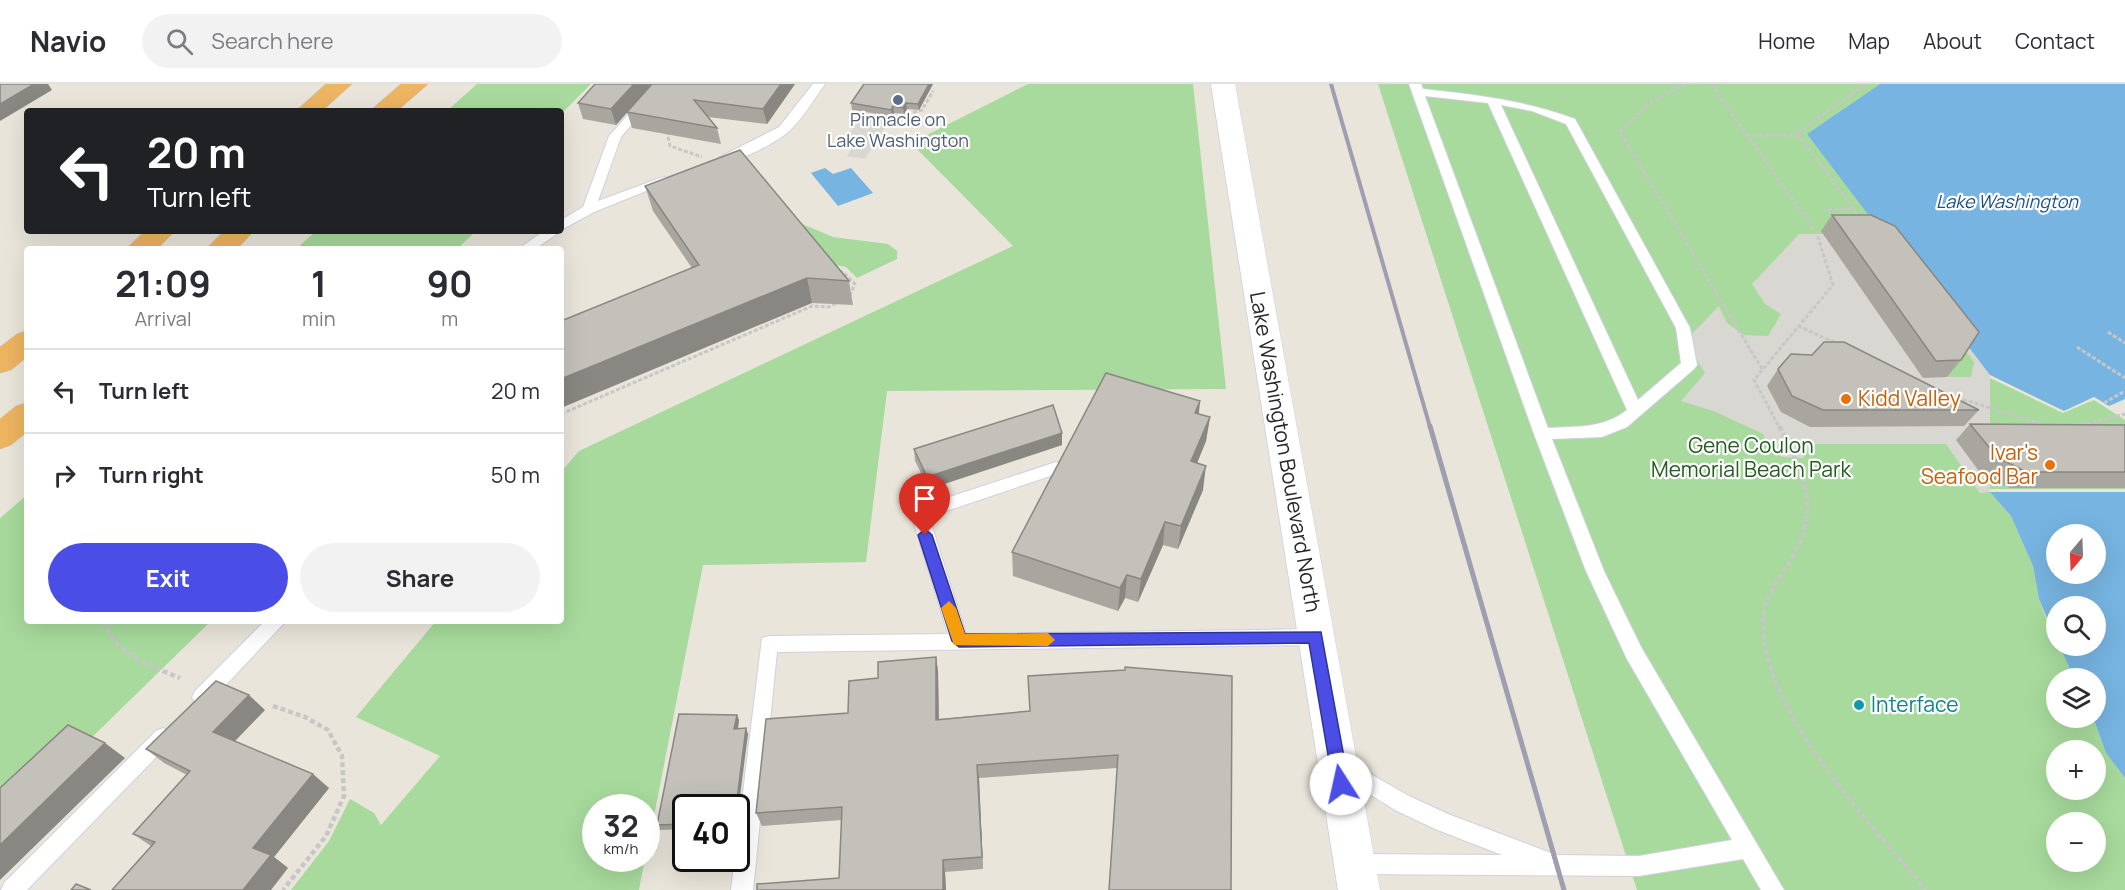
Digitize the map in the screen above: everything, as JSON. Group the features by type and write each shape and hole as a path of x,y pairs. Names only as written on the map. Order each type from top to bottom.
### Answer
{"highway":[{"path":"299,108 313,84"},
{"path":"299,108 340,84"},
{"path":"384,108 409,84"},
{"path":"385,108 416,84"},
{"path":"131,246 145,234"},
{"path":"144,246 158,234"},
{"path":"224,246 238,234"},
{"path":"0,437 24,417"}],"street":[{"name":"Lake Washington Boulevard North","path":"1223,84 1357,877"}],"lane":[{"path":"589,209 615,136 661,84"},
{"path":"708,161 740,154 783,129 819,84"},
{"path":"1542,435 1602,431 1621,423 1689,365 1683,328 1571,122 1535,108 1417,88 1542,435 1595,571 1634,653 1746,848 1773,890"},
{"path":"1493,100 1635,411"},
{"path":"564,224 589,209 680,176"},
{"path":"530,246 549,234"},
{"path":"959,641 919,514 1056,468"},
{"path":"191,708 274,624"},
{"path":"742,890 769,644 1316,637"},
{"path":"12,890 175,724"},
{"path":"1337,763 1402,803 1442,822 1557,866"},
{"path":"1357,877 1557,866 1639,866 1746,848"}],"path":[{"path":"1685,84 1665,92 1638,110 1620,132 1762,370"},
{"path":"1711,84 1814,230 1833,285 1754,380 1796,465 1808,500 1806,531 1774,586 1763,616 1766,657 1787,709 1828,770 1926,890"},
{"path":"1866,84 1797,133 1866,225"},
{"path":"890,119 922,110 933,91"},
{"path":"667,129 666,136 670,146 708,161"},
{"path":"1747,135 1799,135"},
{"path":"1837,223 1827,209 1854,209"},
{"path":"1814,230 1823,230"},
{"path":"564,413 813,306 828,307 849,297 855,284 843,272 832,271"},
{"path":"1798,327 1842,346"},
{"path":"2108,332 2125,343"},
{"path":"2077,347 2125,378"},
{"path":"2104,403 2125,392"},
{"path":"1943,393 2052,427"},
{"path":"2072,428 2125,414"},
{"path":"105,624 110,641 128,655 208,691"},
{"path":"273,706 304,717 328,730 342,756 344,786 344,796 326,836 283,890"}],"green space":[{"path":"477,84 591,84 564,111 564,108 450,108"},
{"path":"1028,84 1193,84 1226,389 887,391 866,562 703,565 658,794 582,794 582,872 642,872 639,890 291,890 329,841 350,799 374,813 381,825 440,756 356,717 434,624 564,624 564,468 579,451 1013,246 911,143"},
{"name":"Gene Coulon Memorial Beach Park","path":"1378,84 1880,84 1807,134 2094,397 2125,417 2125,492 1990,492 2011,516 2033,566 2039,599 2046,618 2046,656 2064,656 2069,668 2046,668 2046,728 2097,728 2101,740 2046,740 2046,800 2106,800 2106,753 2125,778 2125,890 1637,890"},
{"path":"793,220 833,237 888,244 897,251 897,259 857,278 846,267 835,265"},
{"path":"313,234 473,234 460,246 299,246"},
{"path":"24,498 24,624 208,624 0,827 0,518"}],"shaded area":[{"path":"863,112 892,116 865,159 847,156 858,139 847,137"},
{"path":"1882,233 1990,375 1990,492 1980,493 1946,444 1811,444 1803,458 1783,457 1769,450 1763,434 1716,412 1681,401 1705,373 1694,356 1688,338 1719,306 1727,323 1744,335 1768,336 1781,314 1765,304 1752,284 1799,234 1836,234 1938,377 1971,377 1974,362 1883,242"}],"water":[{"name":"Lake Washington","path":"1880,84 2125,84 2125,417 2094,397 2064,411 1990,375 1807,134"},
{"path":"825,168 833,174 851,168 873,193 838,206 811,173"},
{"path":"1990,492 2125,492 2125,778 2106,753 2106,740 2101,740 2097,728 2106,728 2106,668 2069,668 2064,656 2106,656 2106,596 2046,596 2046,615 2039,599 2033,566 2011,516"}],"pier":[{"path":"1990,375 2064,411 2094,397 2109,406 2125,399 2125,420 2094,400 2063,413 1990,378"},
{"path":"1990,489 2125,489 2125,492 1990,492"}],"building":[{"path":"0,84 34,84 0,104"},
{"path":"595,84 634,84 611,109 578,103"},
{"path":"652,84 781,84 763,109 694,100 717,128 627,112"},
{"name":"Pinnacle on Lake Washington","path":"864,84 929,84 918,104 906,103 903,108 893,106 891,110 851,103"},
{"path":"740,150 849,281 807,278 564,378 564,320 699,265 645,186"},
{"path":"1832,215 1871,215 1895,226 1979,332 1961,360 1936,361"},
{"name":"Kidd Valley","path":"1824,342 1844,342 1979,410 1823,410 1792,396 1778,369 1791,354 1812,355"},
{"path":"1106,373 1200,401 1195,413 1210,417 1191,461 1206,466 1181,526 1165,522 1141,579 1127,575 1120,588 1012,552"},
{"path":"1053,405 1062,433 927,477 914,449"},
{"path":"1970,424 2125,425 2125,472 2026,472 1997,457"},
{"path":"936,657 936,720 1030,711 1028,676 1125,670 1125,667 1232,676 1231,890 1109,890 1118,755 977,765 982,857 943,860 943,890 757,890 757,884 839,878 842,807 756,813 766,719 848,713 849,681 878,678 878,662"},
{"path":"216,681 249,695 213,732 313,774 253,848 271,855 243,890 112,890 155,842 133,834 190,771 146,749"},
{"path":"679,714 737,715 734,729 746,728 738,794 672,794 672,824 660,825 660,810"},
{"path":"68,725 105,743 0,845 0,788"},
{"path":"76,884 91,890 71,890"}],"railway":[{"path":"1331,84 1430,427"},
{"path":"1430,426 1564,890"}],"slow traffic":[{"path":"949,608 959,641 1048,640"}],"place":[{"name":"Pinnacle on Lake Washington","path":"898,100"},
{"name":"Kidd Valley","path":"1846,399"},
{"name":"Ivar's Seafood Bar","path":"2050,465"},
{"name":"Interface","path":"1859,705"}],"route":[{"path":"925,535 959,641 1316,637 1341,784"}]}
